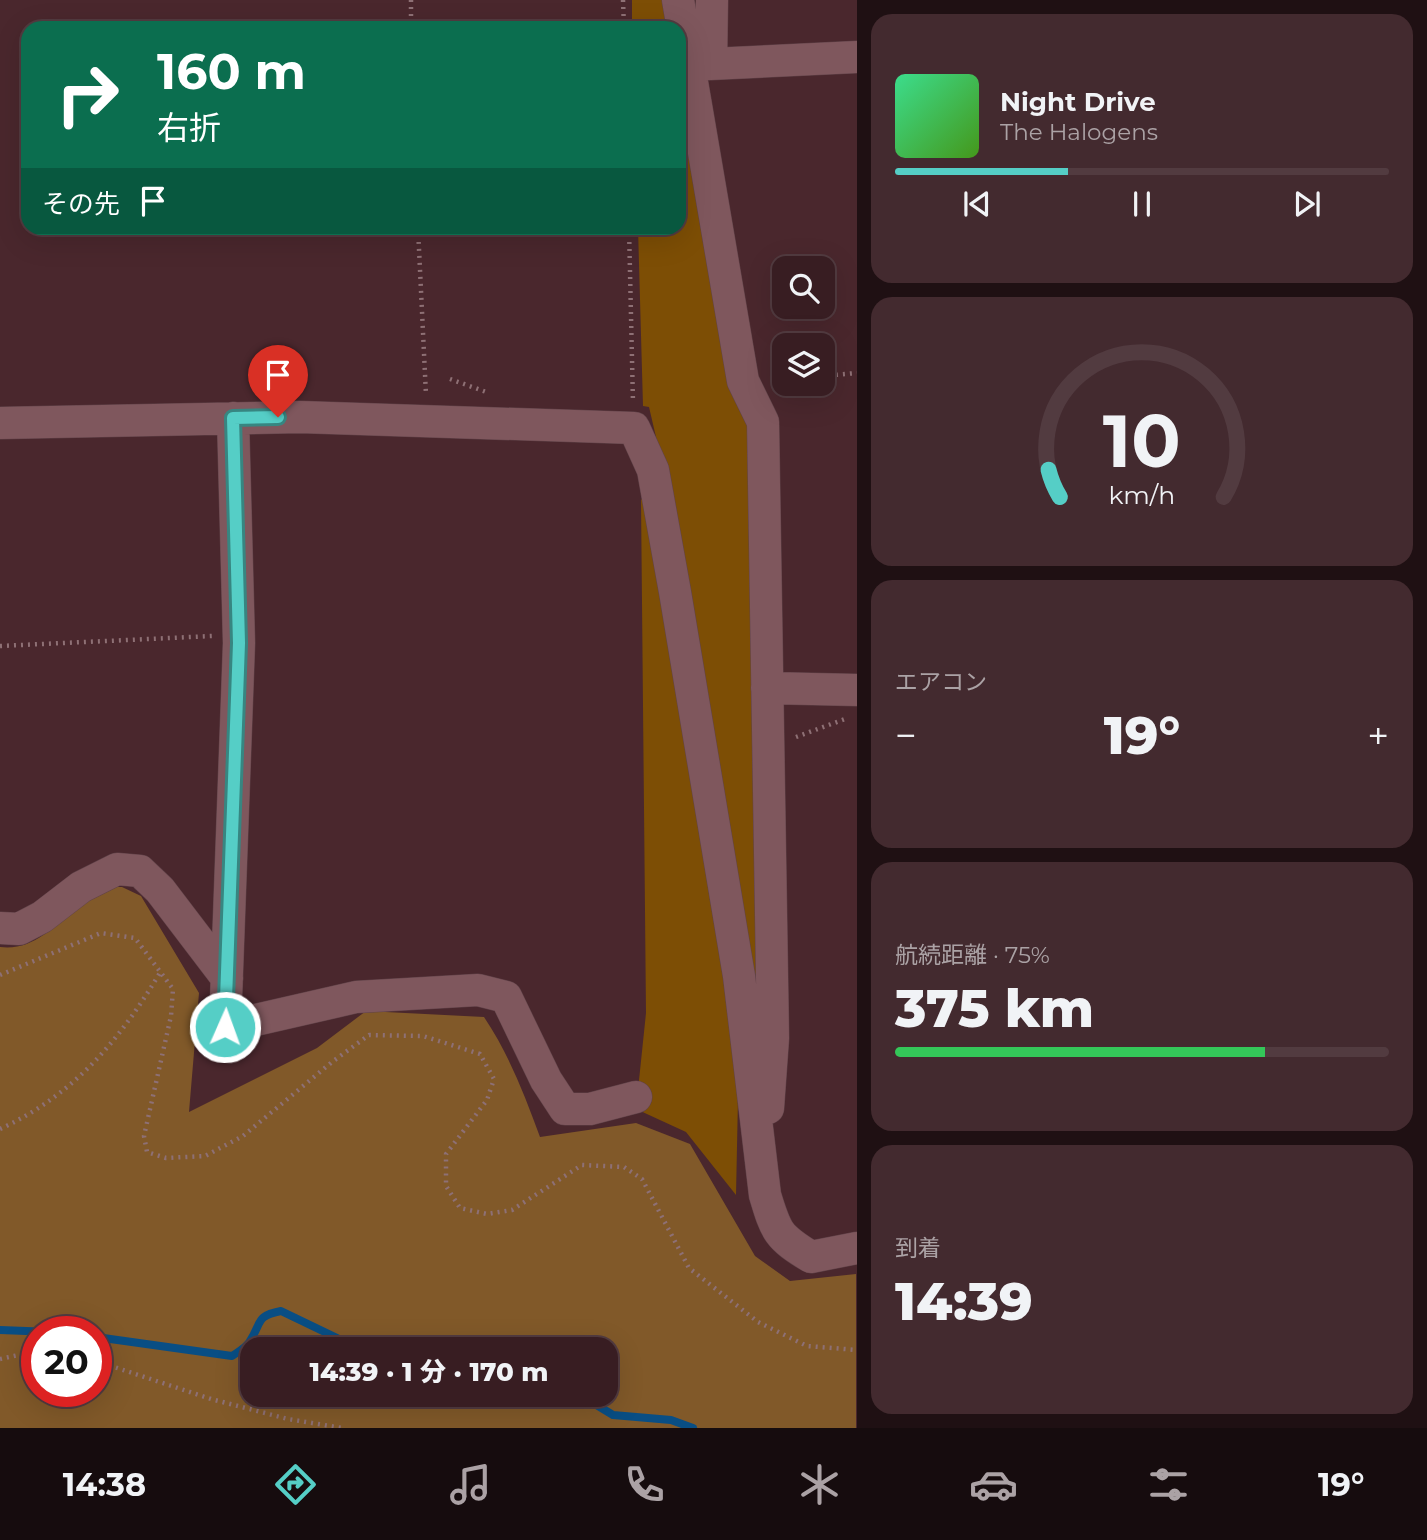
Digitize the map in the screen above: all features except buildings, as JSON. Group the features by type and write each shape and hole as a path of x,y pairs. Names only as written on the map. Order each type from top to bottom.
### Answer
{"lane":[{"path":"678,0 685,21"},
{"path":"700,65 712,0"},
{"path":"686,24 700,65 743,380 763,422 773,1038 770,1101 759,1150"},
{"path":"700,65 856,57"},
{"path":"0,423 300,416 634,428 653,470 675,592 739,976 765,1195 775,1228 792,1245 811,1257 856,1248"},
{"path":"233,418 239,636 225,1027 356,997 478,990 506,997 546,1080 565,1109 590,1109 636,1097"},
{"path":"767,688 854,703"},
{"path":"0,928 19,929 31,923 81,887 117,869 140,871 160,890 227,978"}],"path":[{"path":"411,0 411,21"},
{"path":"623,0 624,21"},
{"path":"418,235 427,421"},
{"path":"629,235 634,428"},
{"path":"835,375 856,373"},
{"path":"0,646 175,636 239,636"},
{"path":"796,737 854,703"},
{"path":"0,975 101,933 135,938 173,989 171,1016 144,1136 147,1152 166,1158 205,1156 243,1136 369,1035 423,1036 480,1054 494,1079 487,1100 446,1154 446,1186 460,1208 487,1214 512,1210 582,1165 624,1167 642,1179 689,1268 758,1322 807,1346 856,1350"},
{"path":"0,1129 31,1115 75,1083 135,1015 161,971"},
{"path":"0,1359 21,1354"},
{"path":"112,1366 211,1399 289,1419 342,1428"}],"shaded area":[{"path":"632,0 669,0 673,21 632,21"},
{"path":"686,95 752,423 759,1082 663,467 649,407 643,406 638,235 686,235"},
{"path":"649,492 739,1050 736,1195 686,1132 636,1109 646,1013 641,500"},
{"path":"106,887 122,887 141,896 199,993 189,1112 317,1048 366,1011 484,1017 509,1060 540,1137 636,1123 690,1144 755,1256 790,1281 856,1274 856,1428 0,1428 0,947 32,942"}],"waterway":[{"path":"253,1337 263,1318 281,1311 335,1337"},
{"path":"0,1330 21,1331"},
{"path":"112,1339 232,1356 240,1350"},
{"path":"600,1407 613,1415 671,1420 693,1428"}],"route":[{"path":"225,1027 239,643 233,418 278,417"}]}
